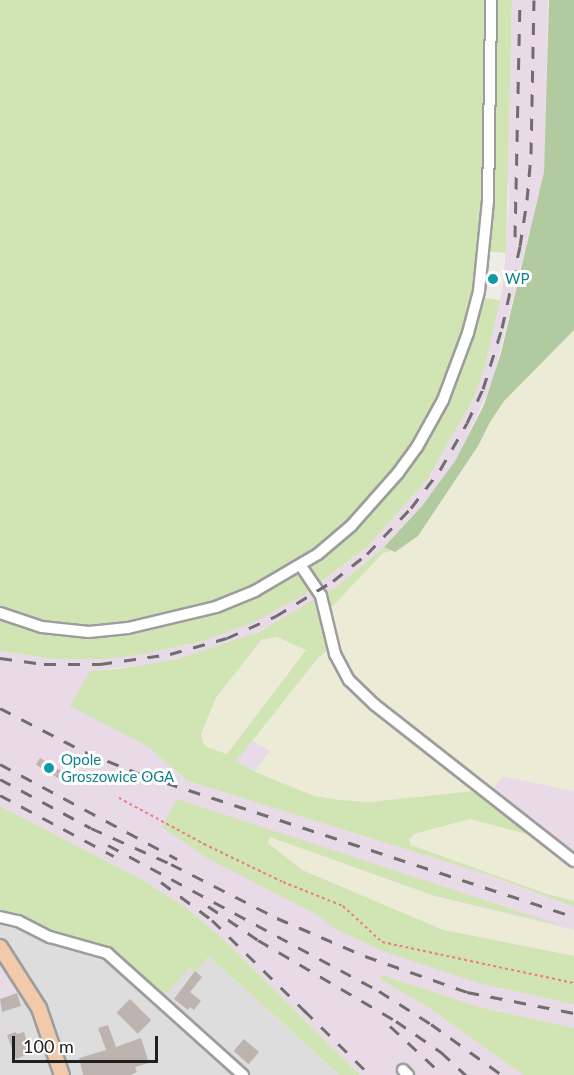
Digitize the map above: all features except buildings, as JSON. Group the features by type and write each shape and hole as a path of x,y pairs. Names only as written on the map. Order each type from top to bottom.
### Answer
{"main road":[{"path":"0,947 39,1008 62,1075"}],"street":[{"path":"0,613 24,623 65,631 128,628 216,607 255,591 301,566 336,540 364,513 417,447 443,400 468,333 479,291 487,219 490,0"},
{"path":"301,566 321,596 335,654 349,680 375,705 574,861"},
{"path":"0,917 18,921 50,937 107,953 242,1074"}],"path":[{"path":"119,798 263,873 343,906 382,942 574,983"}],"shaded area":[{"path":"512,0 548,0 544,172 492,384 455,461 422,506 384,547 335,588 285,619 234,643 203,653 153,664 90,671 119,731 147,746 188,781 492,876 574,907 574,1028 479,1007 382,975 381,979 428,1007 523,1075 360,1075 221,937 182,905 141,879 0,806 0,651 55,659 104,658 144,654 203,641 275,611 321,583 368,546 427,480 474,398 485,366 503,286 509,204"},
{"path":"252,740 270,751 255,771 236,761"},
{"path":"502,776 574,791 574,861 490,794"},
{"path":"0,917 190,967 195,971 209,956 339,1075 0,1075 0,999 28,989 0,947"},
{"path":"0,947 28,989 0,999"}],"green space":[{"path":"0,0 512,0 506,253 484,251 478,297 500,300 485,366 474,398 427,480 368,546 304,595 254,622 203,641 144,654 104,659 55,659 0,651"},
{"path":"549,0 574,0 574,330 504,401 478,446 418,536 395,552 384,547 422,506 455,461 484,405 501,353 544,172"},
{"path":"574,330 574,791 502,776 490,794 485,790 369,802 314,796 255,771 270,751 252,740 318,658 333,646 326,613 383,553 395,552 454,481 478,446 504,401"},
{"path":"384,547 392,551 383,553 326,613 333,646 318,658 236,761 258,773 314,796 340,800 369,802 485,790 549,840 470,819 414,834 409,840 411,845 548,894 574,901 574,907 492,876 188,781 147,746 70,706 90,671 118,669 178,659 259,632 335,588","holes":["277,637 306,650 227,754 207,747 203,743 201,734 216,698 261,640"]},
{"path":"277,637 306,649 227,754 207,747 203,743 201,734 217,698 261,640"},
{"path":"177,799 560,925 435,896 270,837 268,843 302,870 443,930 574,956 574,1004 478,983 380,950 334,928 316,914 207,858 162,827"},
{"path":"0,806 141,879 182,905 221,937 360,1075 339,1075 209,956 195,971 190,967 161,999 118,961 0,917"},
{"path":"470,819 549,840 574,861 574,901 411,846 409,840 414,834"},
{"path":"270,837 435,896 574,930 574,956 443,930 302,870 267,843"},
{"path":"382,975 479,1007 574,1028 574,1075 523,1075 428,1007 380,979"}],"railway":[{"path":"515,237 520,0"},
{"path":"0,658 44,664 100,664 170,654 227,638 276,616 333,581 367,554 411,508 440,470 467,423 483,389 502,328 520,246 527,200 531,154 534,0"},
{"path":"0,708 85,752 143,775 574,917"},
{"path":"0,764 177,859"},
{"path":"0,779 91,828 171,864 277,918 365,956 467,992 574,1013"},
{"path":"0,795 114,856"},
{"path":"108,845 379,991 431,1024 502,1075"},
{"path":"161,882 212,920 308,1014"},
{"path":"208,906 258,940 396,1021 441,1052 466,1075"},
{"path":"304,1010 370,1075"},
{"path":"390,1026 443,1075"}],"place":[{"name":"WP","path":"493,279"},
{"name":"Opole Groszowice OGA","path":"49,768"}]}
